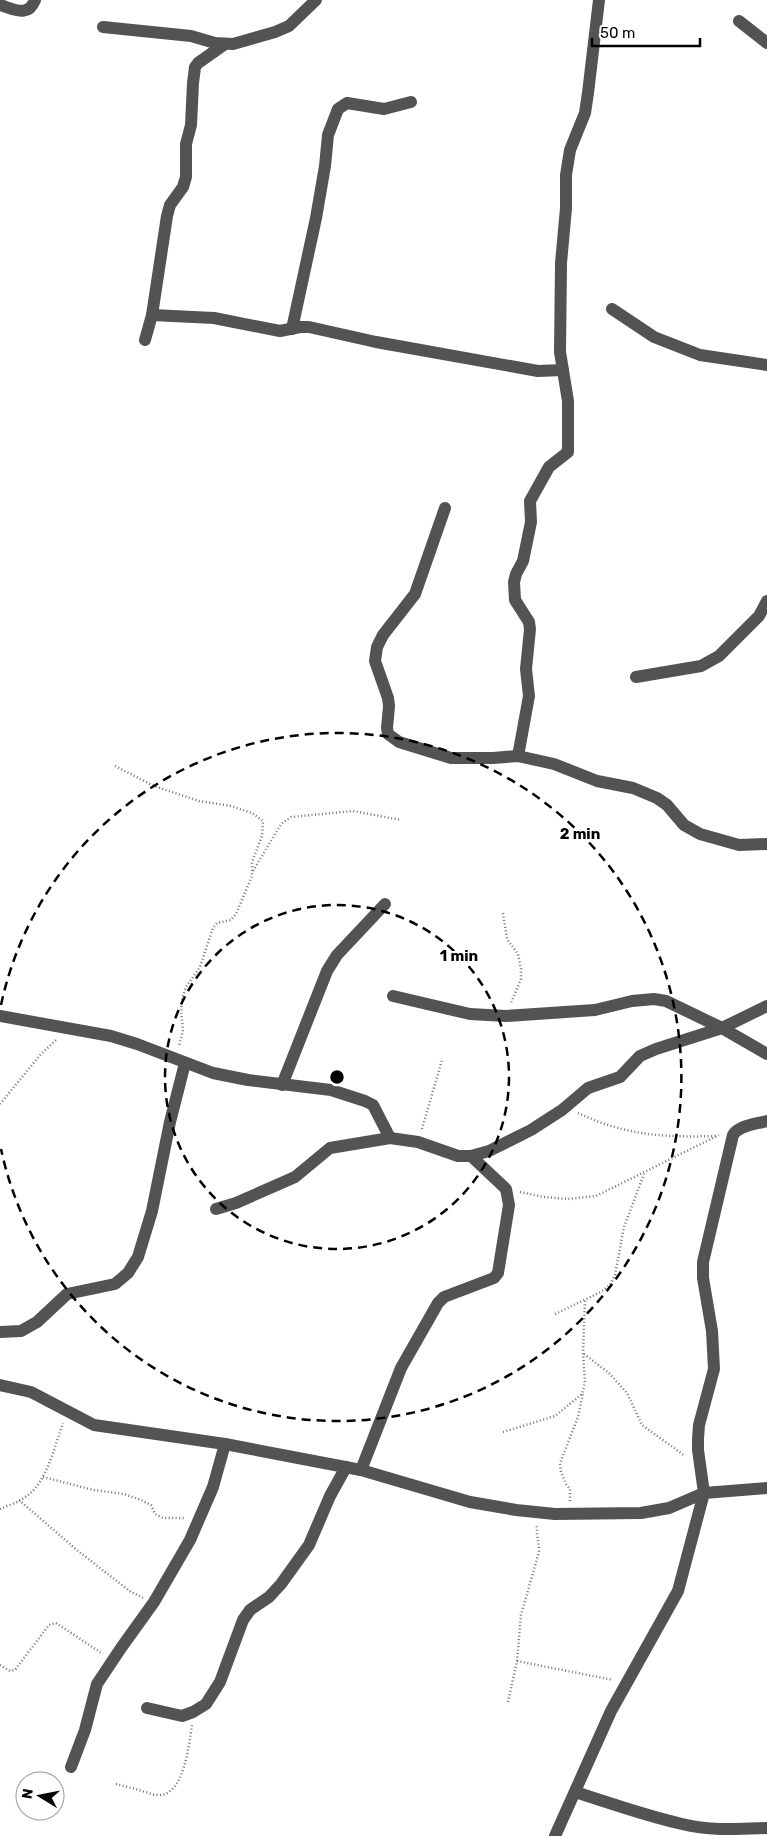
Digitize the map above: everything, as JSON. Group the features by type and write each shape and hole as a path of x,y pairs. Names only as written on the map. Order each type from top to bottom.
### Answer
{"street":[{"path":"0,5 28,10 32,8 35,0"},
{"path":"145,340 152,316 167,216 170,205 183,187 186,177 186,144 191,124 193,83 198,63 225,44 275,32 289,26 316,0"},
{"path":"518,756 529,696 526,669 530,630 529,622 515,600 514,582 523,562 531,522 530,501 549,467 568,452 568,401 560,352 561,264 566,208 566,175 570,150 585,113 599,0"},
{"path":"739,21 767,43"},
{"path":"103,27 191,36 225,44"},
{"path":"292,329 316,218 328,135 338,109 347,103 384,109 411,102"},
{"path":"612,308 654,337 700,355 767,366"},
{"path":"152,316 214,318 280,331 309,327 376,342 538,371 562,370"},
{"path":"445,508 415,594 383,635 377,646 375,661 388,698 388,734 399,742 451,758 477,759 518,756 554,764 597,781 633,788 657,798 667,805 684,825 700,834 739,844 767,844"},
{"path":"636,677 701,666 719,656 759,616 767,601"},
{"path":"282,1085 326,971 337,956 385,904"},
{"path":"393,996 470,1014 506,1016 595,1010 632,1001 654,999 666,1002 722,1028 767,1054"},
{"path":"216,1209 236,1203 295,1177 330,1148 390,1138 418,1142 458,1156 471,1156 489,1151 530,1130 562,1110 588,1088 620,1077 640,1056 722,1028 767,1006"},
{"path":"0,1016 111,1036 138,1044 213,1073 282,1085 331,1090 369,1102 390,1138"},
{"path":"0,1332 22,1331 37,1322 67,1294 115,1284 128,1273 138,1257 152,1211 181,1061"},
{"path":"555,1836 611,1711 678,1591 704,1494 698,1450 699,1425 714,1369 712,1331 703,1278 704,1262 733,1135 740,1129 767,1122"},
{"path":"361,1470 401,1368 438,1303 444,1297 480,1285 497,1275 509,1205 506,1189 471,1156"},
{"path":"0,1386 31,1392 94,1425 225,1444 346,1467 470,1502 538,1512 574,1514 653,1511 669,1508 704,1494 767,1488"},
{"path":"71,1766 85,1730 97,1684 156,1598 190,1540 213,1487 225,1444"},
{"path":"147,1708 182,1716 206,1704 220,1682 243,1620 250,1610 269,1597 281,1584 309,1545 330,1496 346,1467"},
{"path":"574,1792 682,1824 728,1829 767,1828"}],"path":[{"path":"115,766 154,786 199,800 231,806 252,813 263,821 262,836 252,862 252,876 233,918 217,923 213,928 200,967 186,987 181,1011 183,1030 181,1061"},
{"path":"252,872 281,824 291,817 353,811 401,820"},
{"path":"503,913 507,939 518,954 522,969 521,979 506,1016"},
{"path":"0,1104 41,1054 68,1028"},
{"path":"418,1142 442,1060"},
{"path":"562,1110 577,1113 616,1128 645,1133 684,1137 733,1135"},
{"path":"506,1189 544,1197 596,1196 719,1136"},
{"path":"555,1314 586,1300 610,1285 615,1275 624,1227 644,1173"},
{"path":"574,1514 570,1503 570,1489 561,1472 560,1464 578,1417 585,1383 583,1353 586,1300"},
{"path":"583,1353 609,1373 626,1393 642,1425 700,1467"},
{"path":"503,1432 555,1416 583,1392"},
{"path":"0,1509 26,1497 35,1489 43,1477 67,1412"},
{"path":"43,1477 94,1490 124,1494 142,1500 151,1505 155,1514 164,1518 199,1519"},
{"path":"19,1500 78,1551 131,1592 146,1599 156,1598"},
{"path":"508,1702 517,1661 521,1615 539,1552 536,1533 538,1512"},
{"path":"0,1665 10,1671 15,1670 49,1625 53,1623 56,1623 112,1661"},
{"path":"517,1661 627,1682"},
{"path":"116,1784 157,1796 174,1790 186,1760 195,1711"}]}
